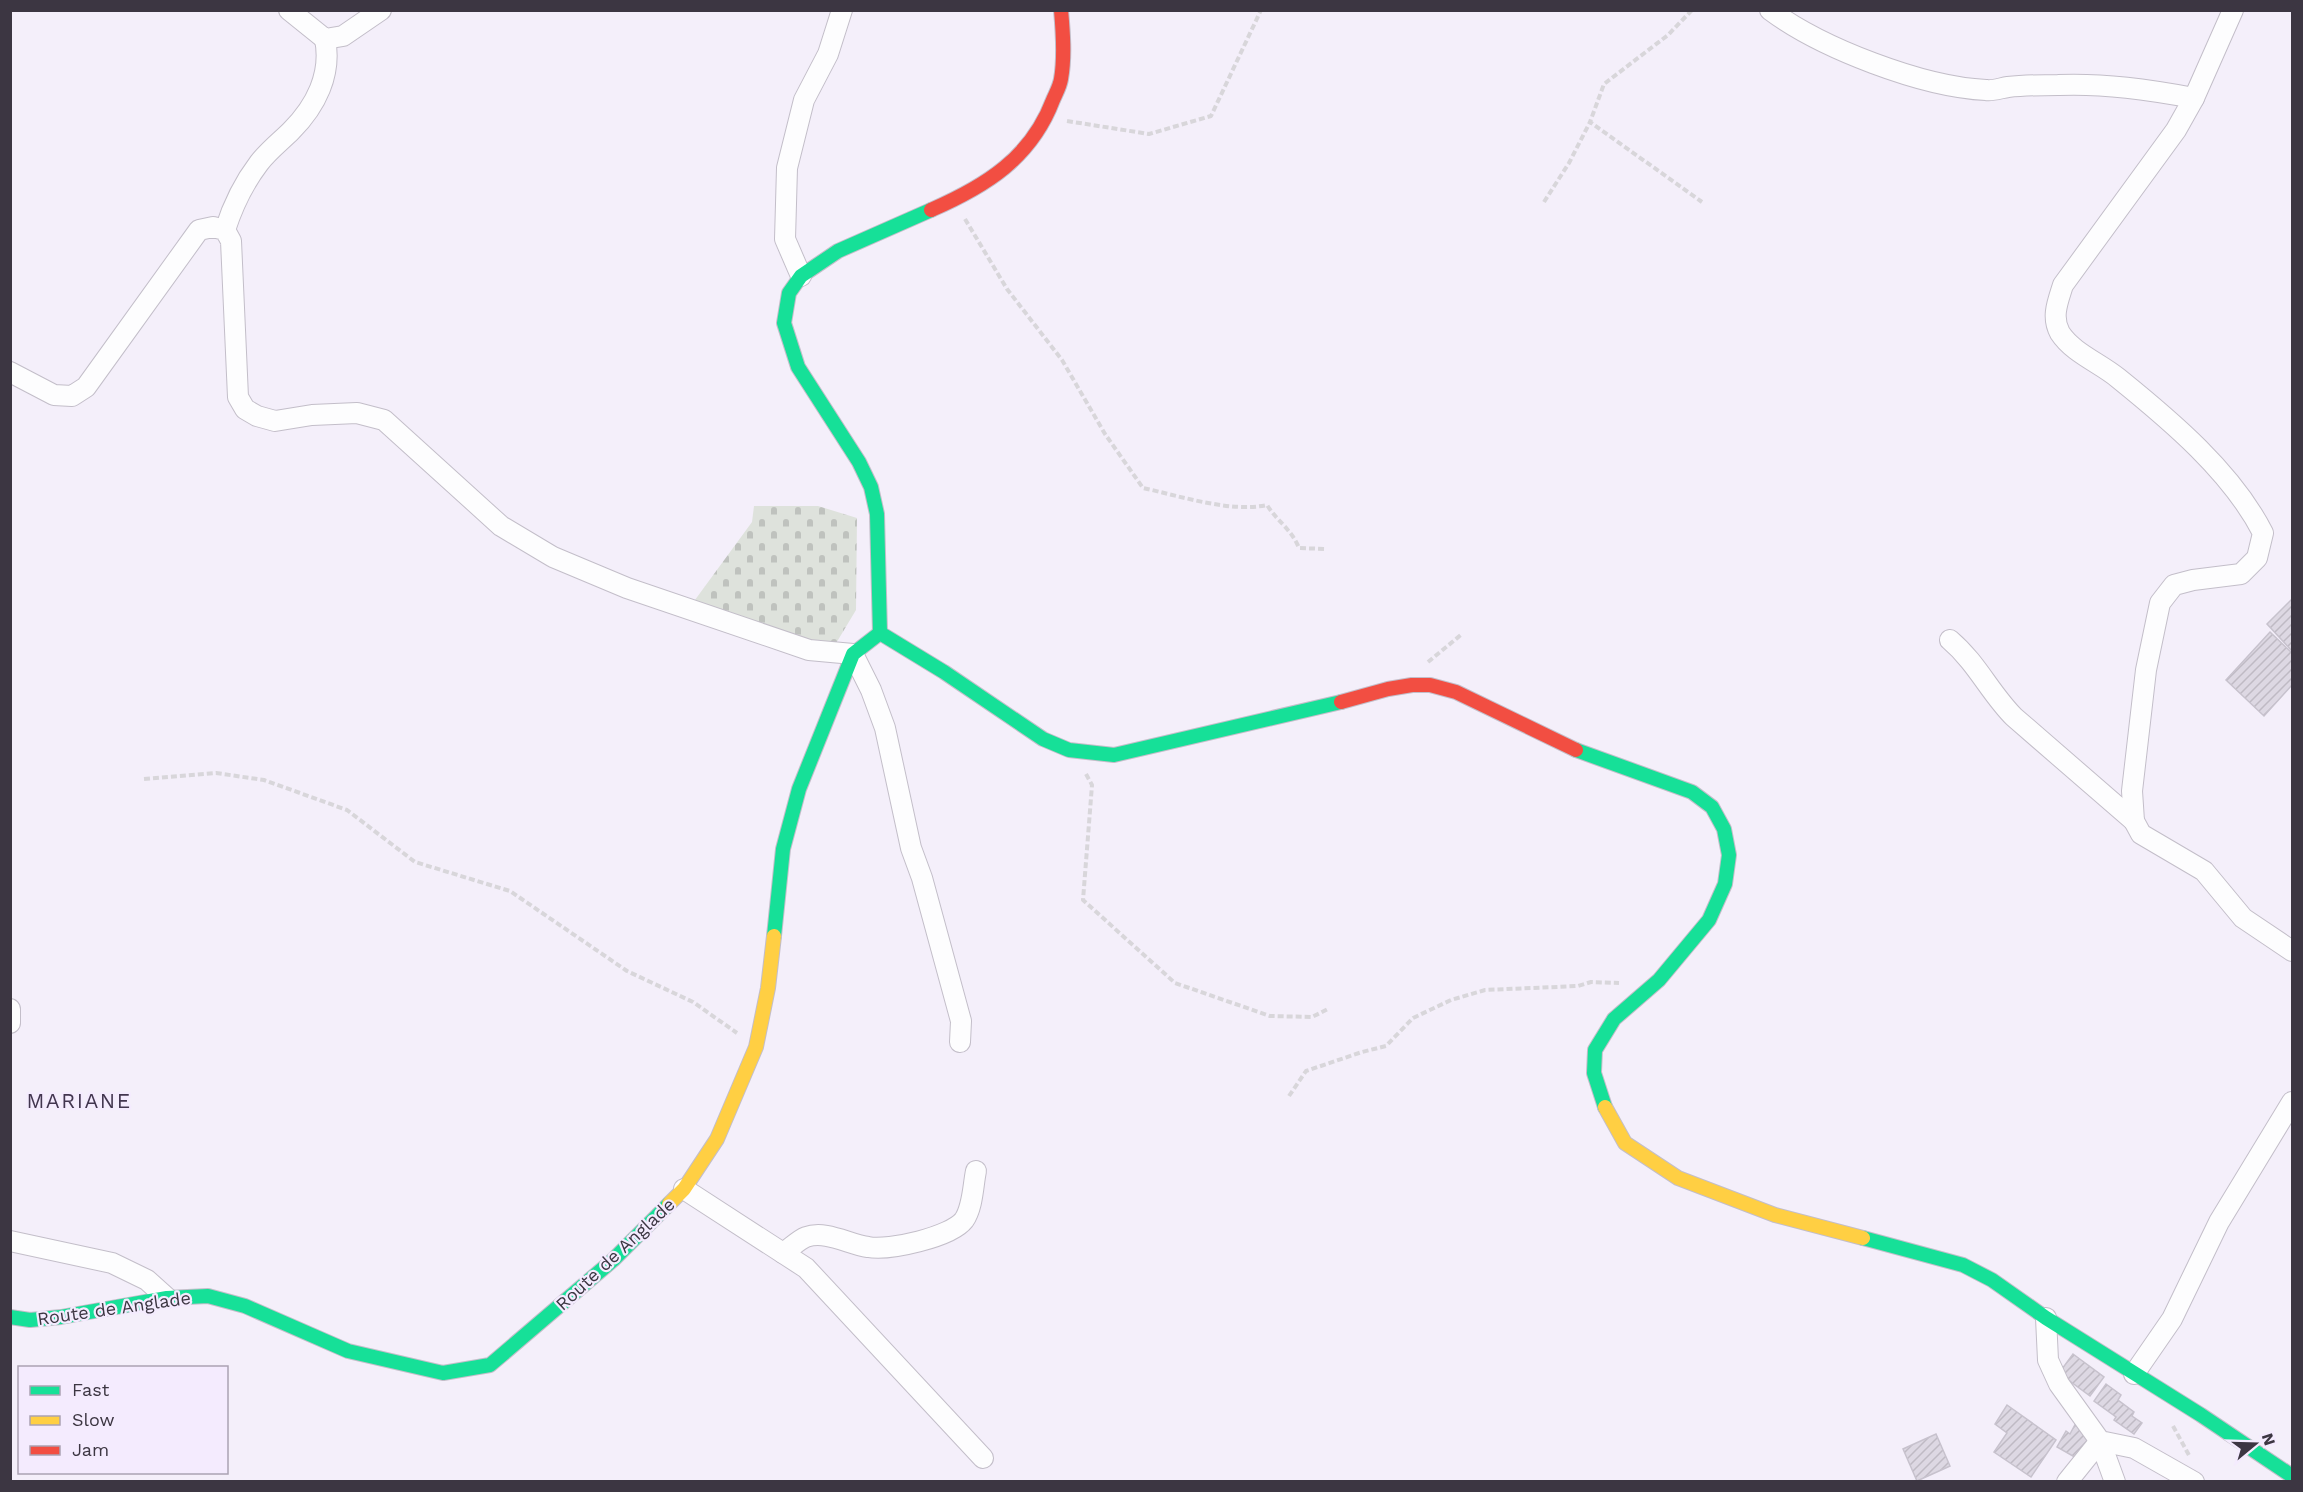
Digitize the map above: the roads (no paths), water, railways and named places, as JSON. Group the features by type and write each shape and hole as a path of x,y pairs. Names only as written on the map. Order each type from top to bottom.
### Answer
{"street":[{"path":"289,10 325,39 328,54 327,70 320,91 308,112 260,162 250,176 232,208 225,230 231,242 238,397 245,409 257,416 275,421 312,415 357,413 384,420 501,526 553,557 627,588 809,650 853,654 880,633"},
{"path":"325,39 343,36 381,10"},
{"path":"801,276 786,239 787,168 804,100 828,54 842,10"},
{"path":"880,633 877,514 871,487 859,462 798,367 784,322 789,293 801,276 838,251 954,201 1011,164 1029,144 1046,118 1061,79 1063,31 1061,10"},
{"path":"1770,10 1784,21 1890,70 1956,87 1988,90 2061,85 2117,87 2194,98"},
{"path":"2134,821 2132,791 2146,670 2160,603 2174,585 2193,580 2241,574 2257,558 2264,533 2254,514 2232,486 2167,417 2109,370 2073,347 2060,332 2054,312 2063,285 2176,130 2194,98 2233,10"},
{"path":"10,372 54,395 72,396 86,387 199,230 213,227 225,230"},
{"path":"880,633 1043,739 1069,750 1114,755 1363,697 1388,689 1430,685 1456,692 1576,750 1692,792 1712,807 1724,829 1729,855 1725,884 1708,920 1659,980 1614,1019 1595,1050 1594,1073 1602,1101 1625,1143 1678,1178 1775,1215 1963,1265 1992,1280 2046,1318 2292,1476"},
{"path":"1950,640 1973,661 1998,701 2134,821 2141,834 2204,871 2243,918 2292,951"},
{"path":"853,654 871,690 885,728 911,848 922,878 961,1021 960,1042"},
{"name":"Route de Anglade","path":"10,1317 30,1320 61,1317 167,1298 208,1296 245,1306 348,1351 443,1373 490,1365 613,1260 684,1189 717,1139 756,1047 768,987 783,849 799,789 853,654"},
{"path":"10,1009 10,1023"},
{"path":"2134,1374 2172,1318 2219,1222 2292,1102"},
{"path":"783,1253 806,1237 827,1235 870,1248 902,1246 952,1229 964,1220 976,1171"},
{"path":"684,1189 806,1268 983,1458"},
{"path":"10,1241 112,1263 147,1280 167,1298"},
{"path":"2046,1318 2048,1360 2059,1384 2100,1441 2115,1482"},
{"path":"2067,1482 2100,1441"},
{"path":"2100,1441 2134,1448 2194,1482"}],"district":[{"name":"MARIANE","path":"79,1100"}]}
